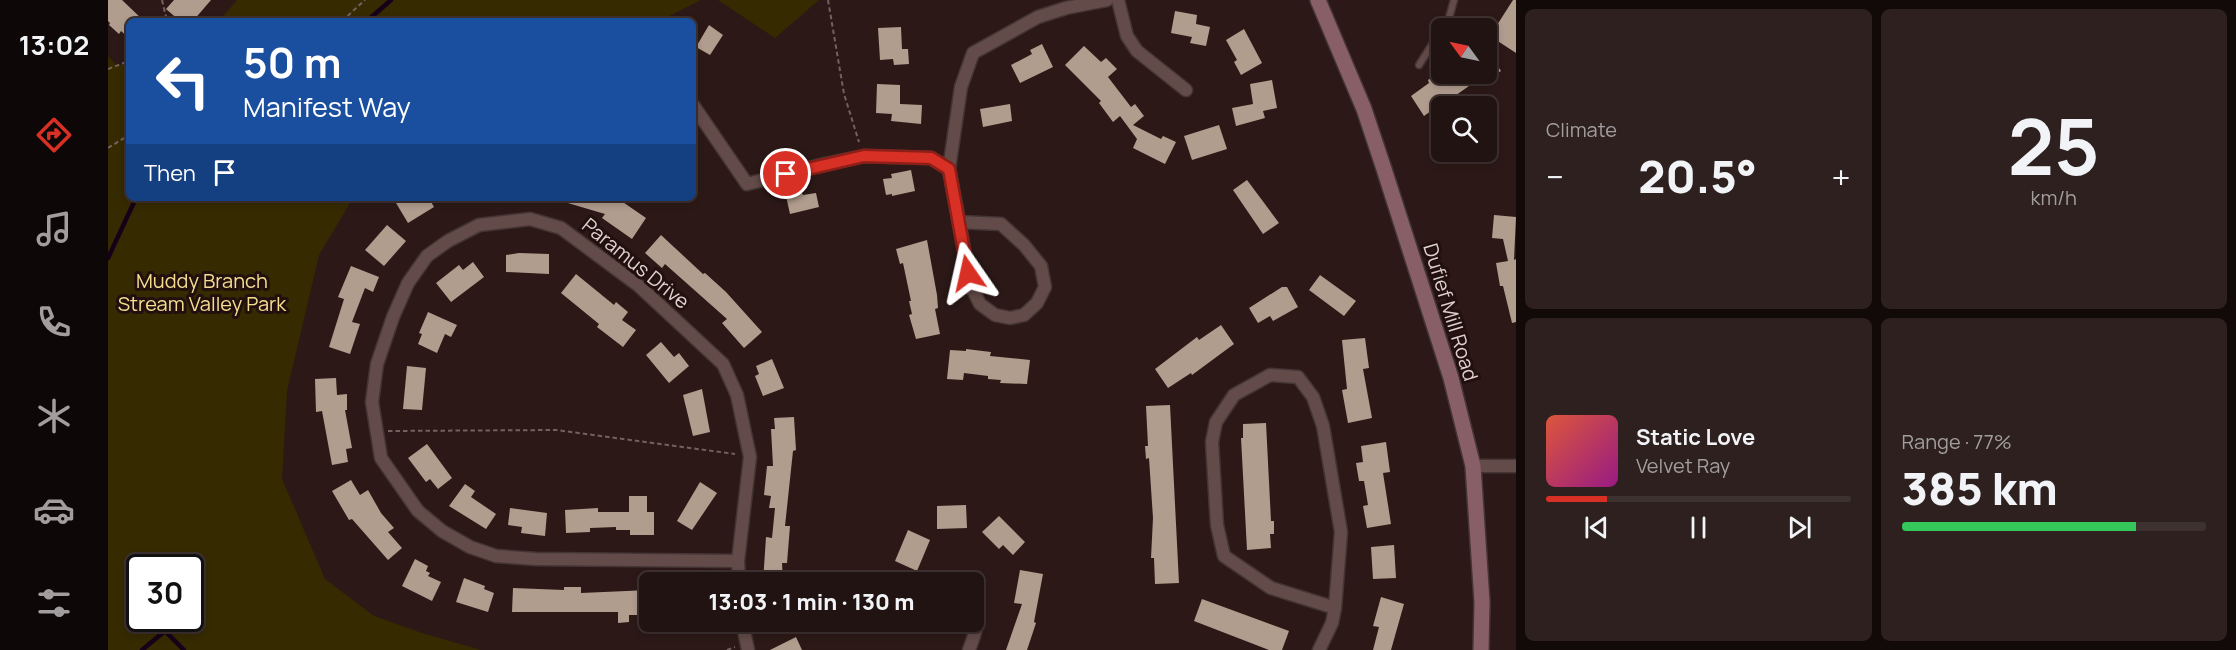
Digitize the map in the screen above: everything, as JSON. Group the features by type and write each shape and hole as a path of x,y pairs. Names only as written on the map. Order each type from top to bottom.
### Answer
{"main road":[{"name":"Dufief Mill Road","path":"1318,0 1364,109 1384,169 1451,378 1473,466 1482,602 1480,650"}],"street":[{"path":"959,222 1000,224 1024,245 1041,266 1045,287 1038,303 1024,315 1010,318 995,315 980,304 971,286 949,169 961,87 973,53 1038,17 1066,8 1107,0"},
{"path":"1118,0 1127,36 1137,51 1186,90"},
{"path":"696,109 747,184 864,156 931,158 949,169"},
{"name":"Paramus Drive","path":"738,561 536,559 496,556 470,547 442,531 418,512 381,458 372,402 377,364 396,308 408,283 427,256 448,241 479,225 530,219 561,228 639,286 723,364 737,395 750,457 739,572"},
{"path":"1319,650 1332,623 1335,608 1341,532 1323,426 1313,398 1298,377 1270,375 1234,395 1216,422 1212,442 1217,525 1224,556 1271,588 1335,608"},
{"path":"1473,466 1516,466"},
{"path":"744,632 748,650"},
{"path":"969,650 976,632"}],"lane":[{"path":"1449,18 1454,0"},
{"path":"1419,65 1431,46"}],"path":[{"path":"162,0 166,18"},
{"path":"345,18 365,0"},
{"path":"828,0 844,94 864,156"},
{"path":"108,69 126,62"},
{"path":"108,148 126,137"},
{"path":"377,431 556,430 750,457"}],"green space":[{"path":"237,0 701,0 665,18 222,18"},
{"path":"718,0 819,0 775,38"},
{"name":"Muddy Branch Stream Valley Park","path":"108,56 117,66 126,62 126,201 351,201 319,255 287,391 282,479 325,579 374,616 481,650 108,650"}],"building":[{"path":"108,0 122,0 141,18 126,18 126,35 121,31 119,34 109,25"},
{"path":"174,0 211,0 196,18 176,18 166,9"},
{"path":"1513,0 1516,0 1516,53 1497,41 1497,25"},
{"path":"1175,11 1197,15 1196,24 1210,27 1206,46 1190,43 1192,37 1171,33"},
{"path":"709,25 723,35 710,55 696,47"},
{"path":"901,27 902,49 908,49 909,64 894,65 893,59 880,60 878,28"},
{"path":"1244,29 1262,63 1241,75 1234,62 1237,60 1226,40"},
{"path":"1042,44 1053,67 1020,83 1011,65 1032,54 1030,50"},
{"path":"1084,46 1101,62 1106,58 1117,69 1108,77 1131,107 1135,104 1144,116 1133,125 1161,139 1163,136 1176,142 1165,164 1133,148 1137,139 1120,116 1113,122 1099,103 1101,101 1065,65"},
{"path":"1431,78 1431,84 1472,84 1455,96 1431,96 1431,111 1424,116 1411,96 1429,83 1428,80"},
{"path":"1272,80 1277,108 1263,111 1265,118 1236,126 1232,108 1253,104 1250,84"},
{"path":"877,84 900,85 900,104 922,105 921,124 891,121 892,114 876,113"},
{"path":"1010,104 1012,121 983,127 980,109"},
{"path":"1219,125 1227,149 1192,160 1184,136"},
{"path":"911,170 915,191 892,196 892,194 886,195 883,179 892,178 891,174"},
{"path":"1247,180 1279,223 1263,234 1233,190"},
{"path":"802,193 803,195 816,193 819,207 790,214 786,196"},
{"path":"395,201 431,201 434,207 408,223"},
{"path":"561,201 621,201 646,218 632,239 602,218 605,214"},
{"path":"1494,215 1516,217 1514,260 1516,259 1516,322 1512,323 1503,286 1500,286 1496,263 1508,261 1503,239 1492,238"},
{"path":"387,225 406,241 384,266 365,250"},
{"path":"661,235 726,292 762,332 744,348 722,323 727,319 665,264 662,268 645,253"},
{"path":"927,240 937,295 938,308 935,309 940,334 916,339 909,315 912,314 909,301 911,301 903,263 900,264 896,249"},
{"path":"549,254 549,274 506,272 506,255"},
{"path":"473,262 484,277 451,302 436,283 459,265 463,270"},
{"path":"351,266 379,277 373,292 365,288 352,322 360,324 350,354 329,347 344,299 338,297"},
{"path":"576,274 614,305 616,302 628,312 622,320 636,330 623,347 597,327 599,324 561,293"},
{"path":"1320,275 1356,301 1344,316 1309,290"},
{"path":"1282,287 1287,287 1298,307 1273,321 1270,316 1258,323 1249,308"},
{"path":"428,312 457,325 451,337 445,334 437,353 418,344 422,334 419,333"},
{"path":"1221,325 1234,344 1192,375 1191,373 1168,388 1155,369 1197,337 1199,340"},
{"path":"1365,338 1369,368 1363,369 1372,418 1348,423 1342,390 1347,389 1342,340"},
{"path":"661,342 674,357 679,353 689,366 669,383 646,355"},
{"path":"966,349 991,352 990,356 1030,360 1027,384 1000,383 1001,380 988,379 988,376 964,373 963,380 947,379 950,350 966,351"},
{"path":"772,359 784,388 763,396 755,376 759,374 756,366"},
{"path":"407,366 426,368 422,410 403,409"},
{"path":"336,378 337,395 347,394 347,410 345,410 352,448 346,449 348,462 332,465 322,411 316,412 315,379"},
{"path":"702,389 710,432 693,436 683,395"},
{"path":"1170,405 1179,583 1155,584 1154,558 1151,558 1153,518 1149,458 1146,459 1145,446 1148,446 1146,406"},
{"path":"794,417 796,450 793,451 785,526 790,526 787,563 782,563 782,572 764,572 766,537 772,538 775,508 769,508 771,496 764,495 767,466 773,466 771,429 775,429 774,418"},
{"path":"1266,423 1271,521 1274,521 1274,534 1270,534 1271,548 1247,550 1241,438 1243,438 1243,424"},
{"path":"1386,442 1390,472 1383,473 1391,524 1367,528 1363,506 1368,505 1364,481 1359,481 1356,463 1363,462 1361,446"},
{"path":"427,444 452,478 438,489 430,479 426,482 408,458"},
{"path":"351,480 360,495 368,490 381,513 394,528 388,532 402,548 388,560 352,519 349,520 332,491"},
{"path":"700,482 717,493 692,530 677,521"},
{"path":"465,484 475,491 471,497 496,514 486,529 449,506"},
{"path":"629,496 647,496 647,512 654,512 654,535 630,535 630,530 616,530 616,527 590,528 590,532 566,533 565,510 598,508 598,512 629,512"},
{"path":"966,505 967,528 937,529 937,506"},
{"path":"510,508 547,513 545,536 521,533 522,527 508,525"},
{"path":"999,516 1025,542 1013,555 1003,545 999,549 982,532"},
{"path":"908,530 930,540 917,571 895,561"},
{"path":"1394,545 1396,578 1373,579 1371,547"},
{"path":"415,559 428,566 426,571 430,573 428,576 441,582 432,601 402,586"},
{"path":"1020,570 1043,574 1034,622 1036,623 1027,650 1006,650 1022,604 1014,603"},
{"path":"464,578 485,586 484,589 494,593 488,612 456,602"},
{"path":"564,587 581,587 581,593 639,590 639,615 629,615 629,622 618,623 618,612 512,612 513,588 564,590"},
{"path":"1381,597 1404,604 1391,650 1373,650 1379,627 1373,626"},
{"path":"1202,599 1289,631 1282,650 1269,650 1194,621"},
{"path":"796,637 802,650 770,650"}],"waterway":[{"path":"370,18 391,0"},
{"path":"108,258 135,201"},
{"path":"142,650 165,631 184,650"}],"route":[{"path":"786,174 864,156 931,158 949,169 968,273"}]}
